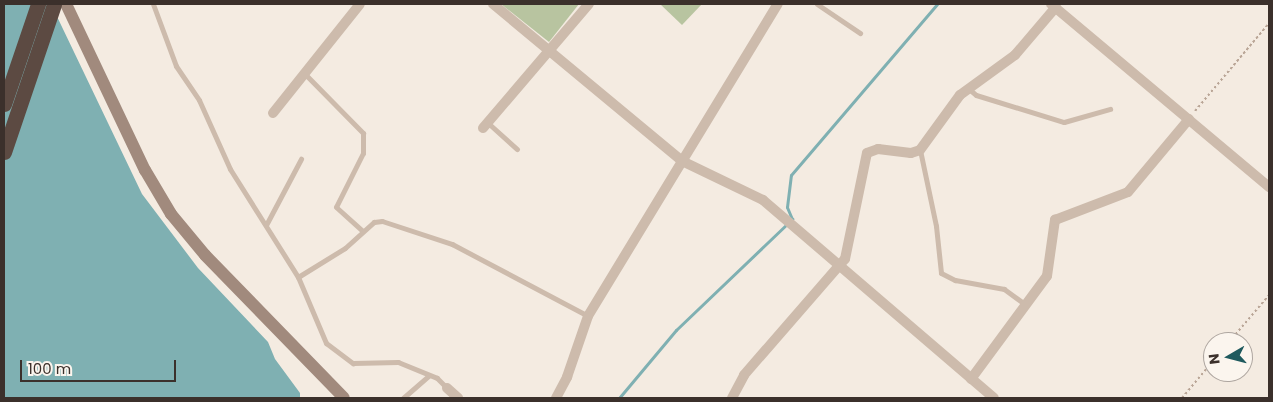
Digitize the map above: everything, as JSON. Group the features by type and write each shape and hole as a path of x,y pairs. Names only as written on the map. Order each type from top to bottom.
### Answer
{"highway":[{"path":"4,104 38,4"},
{"path":"4,152 54,4"}],"street":[{"path":"66,4 145,170 171,214 205,255 344,398"},
{"path":"273,113 303,72 360,4"},
{"path":"493,4 682,161 763,200 837,266 994,398"},
{"path":"485,126 589,4"},
{"path":"556,398 567,377 588,316 778,4"},
{"path":"732,398 744,375 847,255 867,153 878,149 910,153 920,150 968,87 1015,55 1054,6 1269,187"},
{"path":"971,379 1047,276 1055,220 1128,192 1189,119"},
{"path":"447,388 458,398"}],"lane":[{"path":"153,4 176,66 199,100 230,169 298,277 322,335 335,351 353,364 394,361 437,378 447,388"},
{"path":"817,4 860,33"},
{"path":"303,72 363,132 363,153 336,207 364,231"},
{"path":"968,87 976,95 1064,122 1110,109"},
{"path":"485,126 517,149"},
{"path":"920,150 936,226 941,272 955,280 1004,289 1026,306"},
{"path":"266,225 301,159"},
{"path":"298,277 330,259 374,222 382,221 452,244 588,316"},
{"path":"403,398 428,376"}],"path":[{"path":"1189,119 1269,23"},
{"path":"1238,332 1269,295"},
{"path":"1182,398 1203,373"}],"green space":[{"path":"501,4 579,4 549,42"},
{"path":"660,4 702,4 682,25"}],"water":[{"path":"4,4 51,4 142,194 198,268 268,342 275,359 300,393 300,398 4,398"}],"waterway":[{"path":"619,398 676,330 792,219 787,207 791,175 937,4"}]}
